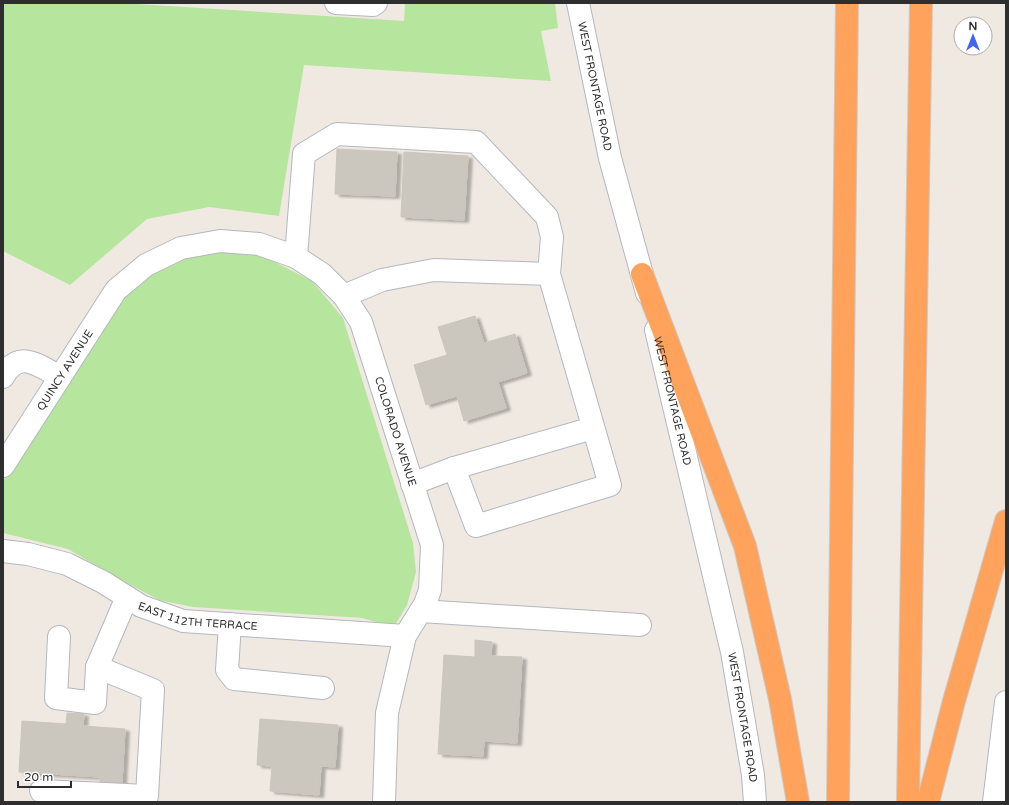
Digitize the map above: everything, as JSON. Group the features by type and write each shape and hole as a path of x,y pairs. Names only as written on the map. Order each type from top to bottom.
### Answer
{"highway":[{"path":"838,802 847,3"},
{"path":"908,802 921,3"},
{"path":"642,274 745,546 780,699 798,802"},
{"path":"928,802 954,701 1006,522"}],"street":[{"path":"336,3 373,5 376,3"},
{"name":"WEST FRONTAGE ROAD","path":"578,3 610,158 642,274 732,652 755,802"},
{"path":"296,257 304,154 336,134 476,142 547,217 552,237 549,274 610,485 476,526 454,468"},
{"name":"COLORADO AVENUE","path":"131,277 146,265 181,248 220,241 259,244 296,257 322,274 344,296 361,322 432,545 430,590 421,611 405,636 387,714 384,802"},
{"path":"344,296 382,280 434,270 549,274"},
{"name":"QUINCY AVENUE","path":"3,466 116,290 131,277"},
{"path":"3,377 8,368 24,360 30,361 60,377"},
{"path":"412,484 454,468 593,428"},
{"name":"EAST 112TH TERRACE","path":"3,551 28,554 66,564 103,582 140,606 183,621 405,636"},
{"path":"58,637 56,698 95,703 97,667 127,597"},
{"path":"421,611 640,626"},
{"path":"230,624 227,670 234,679 323,688"},
{"path":"41,791 147,796 153,690 97,667"},
{"path":"994,802 1006,702"}],"green space":[{"path":"3,3 120,3 404,21 405,4 401,3 555,3 558,28 541,31 551,81 304,65 279,216 209,207 147,219 70,285 3,251"},
{"path":"201,249 259,254 312,281 343,318 413,543 416,572 407,605 394,627 362,618 193,607 159,600 68,549 3,533 4,480 112,308 149,271"}],"building":[{"path":"337,149 397,152 395,196 335,194"},
{"path":"404,152 468,156 464,220 401,217"},
{"path":"475,316 484,343 515,334 527,373 498,382 506,408 464,421 457,396 426,405 414,365 447,355 438,327"},
{"path":"475,640 492,642 491,656 522,657 517,743 484,741 483,756 438,754 444,655 475,657"},
{"path":"67,713 84,714 83,726 125,729 122,783 100,782 100,777 19,772 22,721 66,724"},
{"path":"260,719 338,725 335,767 321,766 319,795 270,791 272,766 257,765"}]}
